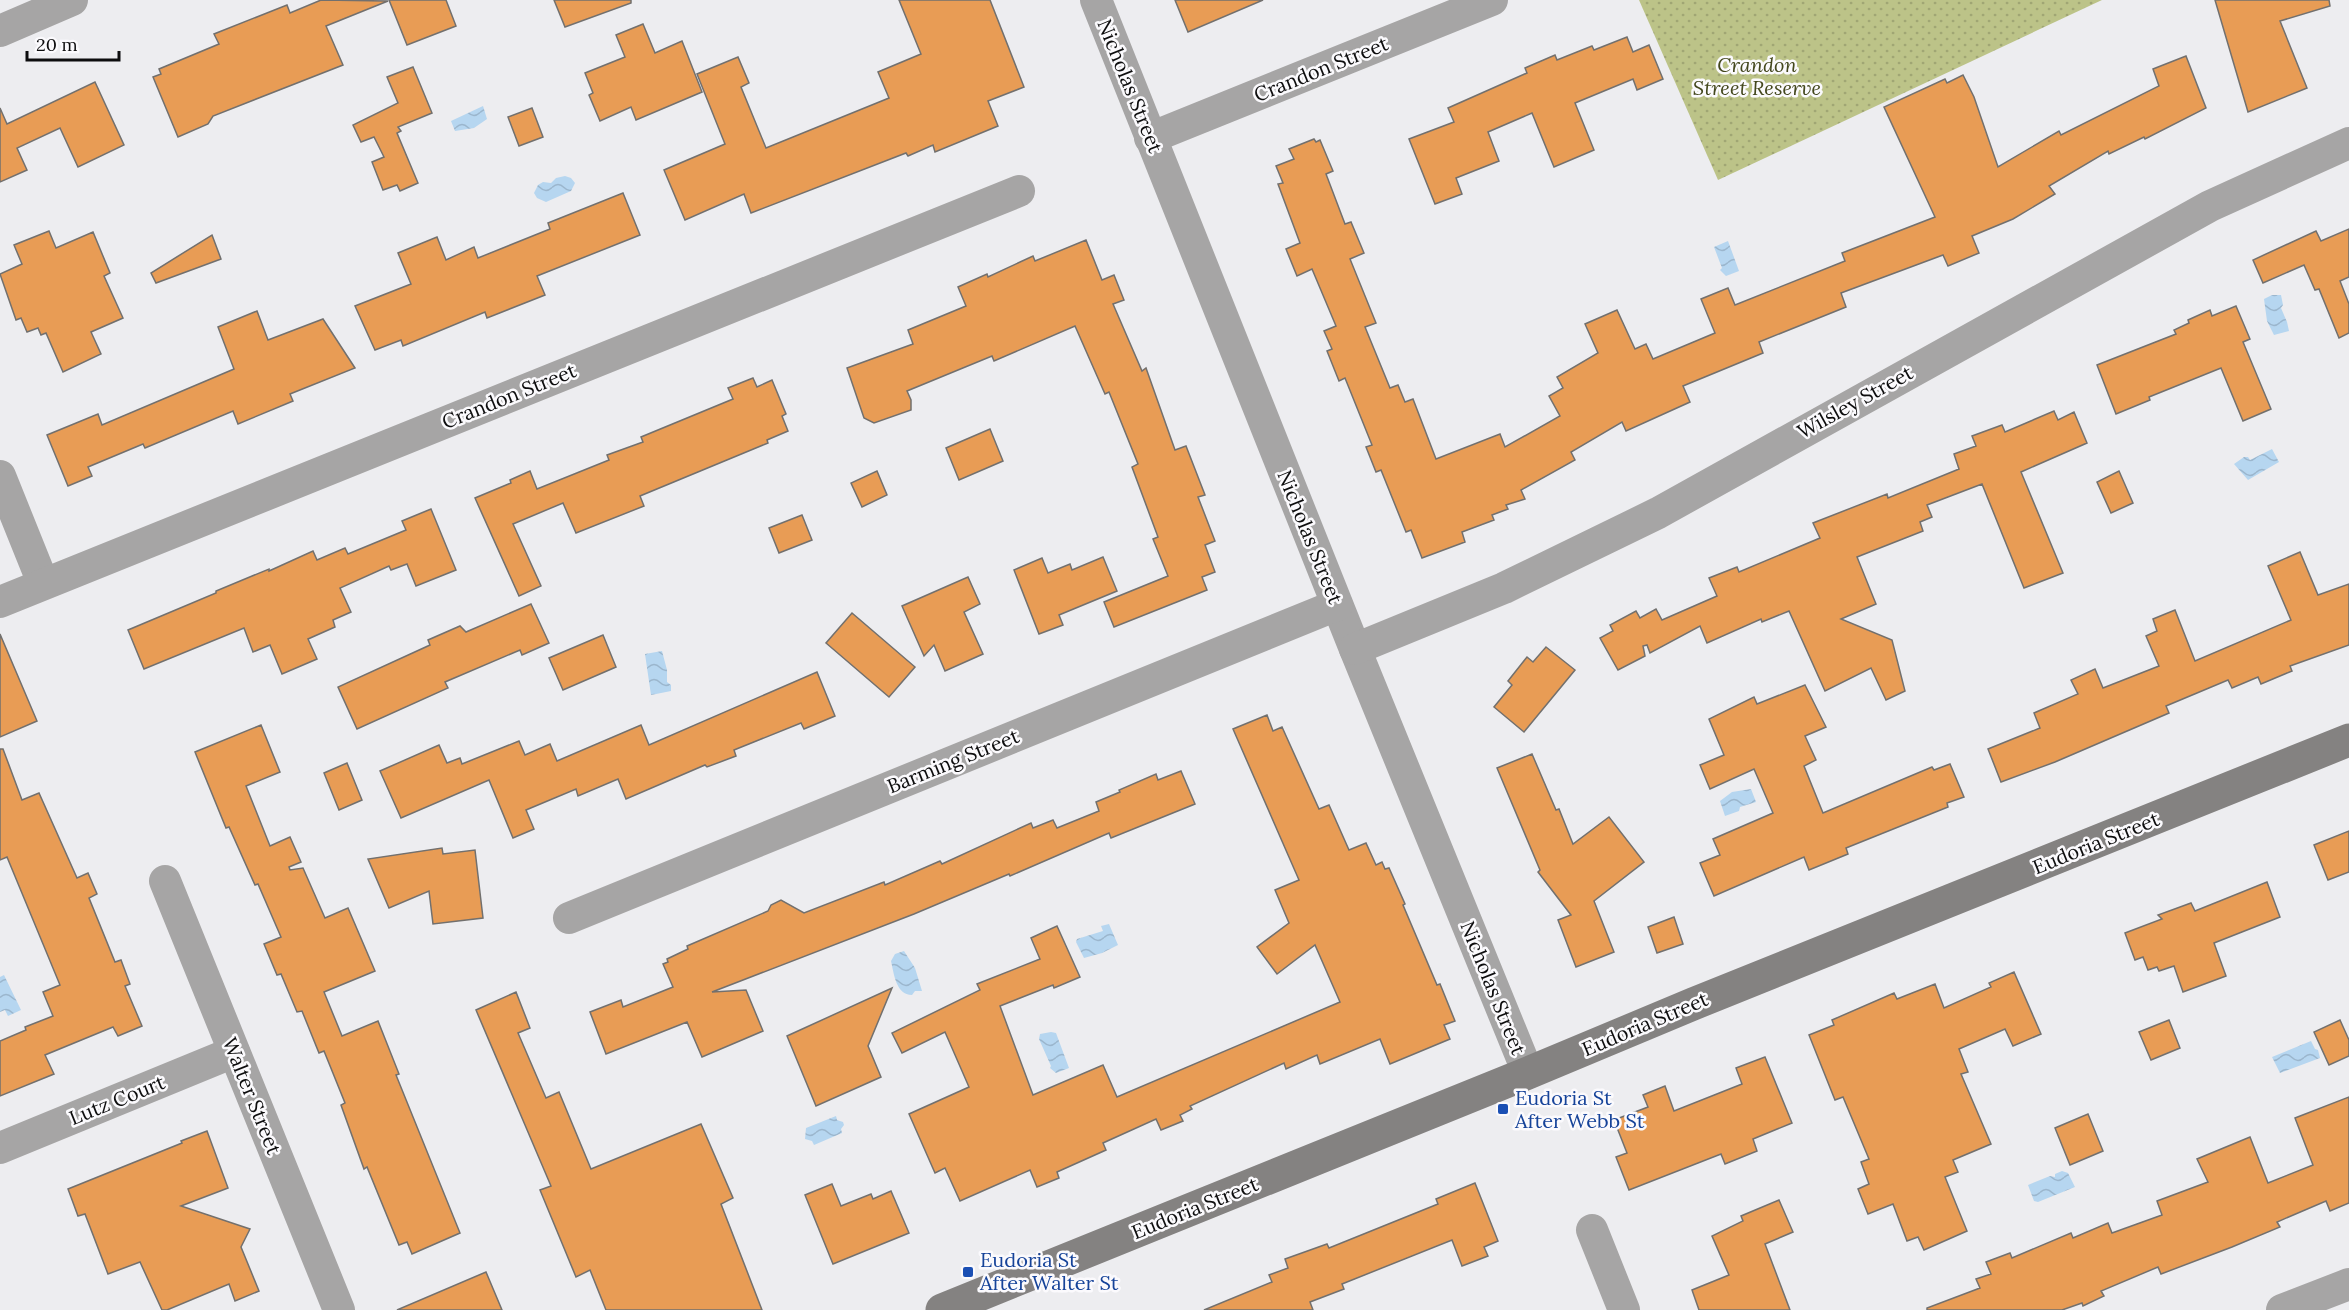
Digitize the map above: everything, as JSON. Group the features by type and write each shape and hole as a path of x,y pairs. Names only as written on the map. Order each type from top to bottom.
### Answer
{"main road":[{"name":"Eudoria Street","path":"942,1310 2349,740"}],"street":[{"path":"0,31 72,0"},
{"name":"Nicholas Street","path":"1095,0 1337,605 1528,1073"},
{"name":"Crandon Street","path":"1150,138 1492,0"},
{"name":"Wilsley Street","path":"1355,649 1504,588 1658,513 2210,206 2349,143"},
{"name":"Crandon Street","path":"0,602 1019,191"},
{"path":"0,476 43,584"},
{"name":"Barming Street","path":"569,918 1337,605"},
{"name":"Walter Street","path":"165,881 339,1310"},
{"name":"Lutz Court","path":"0,1148 234,1052"},
{"path":"1592,1230 1624,1310"},
{"path":"2282,1310 2349,1284"}],"green space":[{"name":"Crandon Street Reserve","path":"1639,0 2102,0 1718,180"}],"water":[{"path":"483,106 487,119 474,128 455,131 451,121"},
{"path":"565,176 571,178 575,183 571,191 546,202 537,198 534,193 538,185 543,182 551,183 556,178"},
{"path":"1728,241 1739,271 1726,276 1720,270 1722,268 1714,247"},
{"path":"2272,295 2281,295 2283,305 2281,308 2289,331 2274,335 2267,321 2264,299"},
{"path":"2272,449 2279,462 2248,480 2234,464 2244,457 2250,460"},
{"path":"662,651 667,670 667,682 671,685 671,691 651,695 645,654"},
{"path":"1751,789 1756,802 1740,807 1739,811 1725,816 1720,801 1732,792"},
{"path":"1109,924 1118,945 1084,958 1076,942 1077,939 1103,931 1101,926"},
{"path":"904,951 915,968 922,991 915,991 912,995 902,992 899,988 891,961 895,954"},
{"path":"4,975 21,1010 8,1016 5,1010 0,1012 0,977"},
{"path":"1056,1033 1069,1068 1056,1073 1050,1068 1039,1039 1040,1034"},
{"path":"2311,1041 2318,1050 2320,1058 2280,1073 2272,1057"},
{"path":"836,1116 837,1120 843,1122 842,1133 814,1145 812,1141 805,1139 806,1128"},
{"path":"2062,1171 2068,1173 2075,1187 2038,1202 2034,1201 2028,1185 2050,1176 2055,1177 2055,1174"}],"building":[{"path":"321,0 388,1 326,26 343,65 213,116 208,124 178,137 153,77 161,74 159,69 219,44 214,34 287,5 290,13"},
{"path":"389,0 446,0 456,26 407,45"},
{"path":"554,0 631,0 631,3 565,27"},
{"path":"899,0 990,0 1024,87 988,101 998,126 935,152 933,145 908,156 906,153 751,213 744,194 685,220 664,170 725,144 697,74 738,57 749,83 741,87 766,148 889,98 878,72 921,54"},
{"path":"1175,0 1263,0 1188,32"},
{"path":"2215,0 2329,0 2330,6 2280,21 2307,88 2248,112"},
{"path":"643,24 655,53 682,41 702,92 636,120 631,107 600,121 589,95 593,93 585,73 625,57 616,35"},
{"path":"1627,37 1633,52 1649,45 1663,79 1637,90 1633,79 1575,103 1594,150 1554,167 1532,113 1488,132 1499,161 1456,178 1462,194 1435,204 1409,139 1454,122 1448,108 1527,73 1525,68 1555,55 1557,60 1592,46 1594,50"},
{"path":"2186,56 2206,108 2145,139 2144,137 2109,154 2108,151 2049,186 2055,194 2013,219 1972,236 1979,253 1948,266 1943,255 1841,293 1846,307 1759,342 1763,353 1683,386 1690,402 1626,431 1622,422 1571,452 1575,460 1521,490 1525,499 1506,505 1508,509 1492,515 1494,520 1462,532 1465,542 1422,558 1411,530 1406,532 1381,470 1376,472 1366,447 1372,445 1345,378 1339,381 1327,351 1332,349 1324,331 1336,326 1312,269 1297,276 1286,249 1300,243 1278,184 1283,183 1276,166 1294,159 1289,149 1314,139 1316,142 1320,140 1333,171 1326,174 1345,224 1351,222 1364,253 1350,259 1376,323 1365,327 1390,388 1398,385 1405,402 1413,399 1436,459 1500,434 1505,447 1560,416 1549,396 1563,388 1557,377 1598,353 1585,324 1617,310 1635,349 1646,344 1653,359 1715,333 1701,299 1728,288 1735,305 1845,261 1842,253 1935,217 1884,107 1945,79 1947,83 1963,75 1974,97 1998,167 2059,131 2061,135 2159,86 2153,69"},
{"path":"413,67 432,113 398,127 401,131 397,133 418,183 400,191 397,185 383,190 372,162 384,157 374,137 361,142 353,125 398,103 387,77"},
{"path":"95,82 124,145 78,167 60,128 17,148 27,170 0,182 0,108 7,124"},
{"path":"532,108 543,137 519,146 508,117"},
{"path":"623,193 640,235 537,276 545,295 487,318 485,312 403,346 401,340 375,350 355,306 411,284 398,253 437,237 446,260 474,247 478,258 550,229 548,223"},
{"path":"2349,229 2349,277 2340,281 2349,304 2349,333 2339,338 2319,289 2315,290 2304,265 2263,283 2253,260 2316,231 2321,241"},
{"path":"49,231 56,248 93,232 110,273 104,276 123,318 91,332 101,354 63,372 46,333 41,335 38,328 27,332 21,318 16,320 0,274 22,264 14,245"},
{"path":"212,235 221,259 156,283 151,273"},
{"path":"1086,240 1102,280 1114,275 1124,300 1113,304 1142,371 1146,368 1175,450 1186,446 1205,495 1198,497 1215,541 1205,545 1215,572 1202,577 1207,590 1114,627 1104,602 1168,576 1153,539 1158,537 1132,467 1138,464 1109,392 1105,394 1075,326 994,361 992,356 907,391 911,400 911,410 874,423 864,418 847,368 913,344 908,330 966,306 958,287 987,274 988,277 1033,256 1035,261"},
{"path":"2236,306 2250,339 2243,342 2271,409 2243,421 2221,368 2149,397 2150,400 2116,414 2097,365 2176,334 2174,330 2189,323 2188,320 2210,310 2212,316"},
{"path":"257,311 268,340 323,319 355,368 290,394 293,401 238,424 233,411 145,448 143,444 88,467 92,476 68,486 47,435 98,414 102,425 234,369 218,327"},
{"path":"753,378 757,387 772,380 786,414 782,416 788,431 767,440 768,443 640,496 644,506 576,533 563,503 513,524 541,586 519,596 475,498 511,483 510,480 530,471 537,489 609,460 607,455 643,442 641,437 733,399 728,388"},
{"path":"2054,411 2058,420 2074,412 2087,443 2021,472 2063,573 2024,588 1982,484 1927,505 1932,517 1920,522 1923,531 1857,557 1876,604 1841,619 1892,640 1905,691 1886,700 1871,668 1825,691 1789,611 1762,622 1761,619 1707,643 1700,626 1650,653 1647,645 1643,646 1645,656 1618,670 1600,638 1613,631 1610,625 1636,611 1640,618 1656,609 1662,620 1717,596 1709,578 1737,567 1739,572 1820,538 1813,523 1887,494 1888,498 1959,469 1954,454 1976,446 1972,436 2002,425 2005,432"},
{"path":"990,429 1003,461 959,480 946,448"},
{"path":"877,471 887,495 862,507 851,483"},
{"path":"2119,471 2133,503 2111,513 2097,482"},
{"path":"431,509 456,570 416,586 407,564 391,570 389,566 340,588 351,612 333,620 335,627 308,639 317,659 282,674 270,645 253,652 244,628 144,669 128,630 313,551 317,560 345,548 348,554 406,530 402,521"},
{"path":"802,515 812,540 779,553 769,528"},
{"path":"2300,552 2318,595 2349,584 2349,645 2290,666 2292,671 2261,684 2258,677 2232,688 2228,680 2166,706 2169,713 2055,762 2001,782 1988,749 2040,728 2034,713 2078,694 2071,680 2095,669 2103,688 2159,666 2146,636 2157,631 2153,619 2175,610 2195,661 2291,620 2268,566"},
{"path":"1103,557 1117,591 1059,615 1063,625 1039,634 1014,570 1042,558 1048,573 1070,564 1072,570"},
{"path":"968,577 980,604 964,612 983,654 945,671 934,645 924,656 902,606"},
{"path":"531,604 549,643 522,655 520,650 445,682 448,688 357,729 338,687 430,645 428,640 460,626 466,632"},
{"path":"852,613 915,667 889,697 826,643"},
{"path":"0,634 37,721 0,737"},
{"path":"603,635 616,667 563,690 549,658"},
{"path":"1546,647 1575,670 1524,732 1494,707 1512,685 1508,681 1527,657 1533,662"},
{"path":"817,672 835,716 804,729 801,723 734,750 736,756 707,767 705,765 626,799 618,779 578,796 576,789 526,810 534,829 513,838 489,780 401,818 380,771 439,745 447,763 460,758 462,764 519,741 525,755 550,744 557,761 641,725 649,745"},
{"path":"1805,685 1826,727 1805,736 1816,760 1804,766 1823,813 1932,767 1934,770 1950,764 1964,797 1947,803 1948,807 1846,848 1848,854 1809,870 1804,857 1714,896 1700,863 1720,855 1713,839 1773,813 1754,769 1710,789 1700,765 1724,755 1709,719 1754,697 1757,704"},
{"path":"1267,715 1273,731 1282,727 1319,809 1329,805 1349,850 1366,843 1376,865 1382,862 1385,869 1389,868 1437,985 1440,984 1455,1021 1444,1025 1450,1039 1390,1064 1380,1039 1320,1064 1317,1055 1286,1069 1284,1063 1190,1106 1192,1109 1180,1115 1183,1121 1161,1130 1156,1119 1103,1143 1106,1150 1057,1172 1059,1178 1037,1187 1030,1170 960,1201 945,1168 935,1173 909,1114 969,1087 945,1032 902,1053 892,1033 980,990 977,984 1040,959 1031,938 1057,926 1080,977 1000,1006 1033,1095 1103,1065 1117,1097 1340,1002 1315,945 1277,974 1257,947 1289,923 1275,890 1299,880 1233,729"},
{"path":"261,725 280,772 246,786 270,846 290,837 301,862 289,867 290,870 303,868 325,918 348,908 375,971 324,992 342,1036 378,1021 399,1074 396,1075 460,1233 412,1254 407,1242 399,1245 367,1167 364,1169 341,1105 345,1103 324,1051 319,1053 302,1011 297,1012 281,974 277,975 264,944 281,937 258,884 255,885 229,827 226,828 195,752"},
{"path":"0,749 3,749 22,800 39,793 77,878 88,873 97,894 89,898 115,962 121,960 130,984 125,986 142,1026 118,1036 113,1027 45,1055 54,1074 0,1096 0,1041 26,1030 25,1027 53,1016 43,992 60,985 7,857 0,860"},
{"path":"1532,754 1573,844 1609,817 1644,862 1594,901 1614,952 1576,967 1558,920 1571,915 1538,872 1540,870 1497,768"},
{"path":"347,763 362,800 339,810 324,773"},
{"path":"1181,771 1195,804 1111,838 1109,833 1010,876 1009,874 914,914 712,992 746,990 763,1031 702,1057 687,1022 606,1054 590,1012 621,1000 623,1007 673,987 663,964 668,962 667,959 688,949 687,946 768,911 771,905 781,900 804,913 884,882 885,885 940,861 942,864 1031,823 1033,828 1053,820 1057,828 1099,811 1096,802 1120,792 1119,790 1156,774 1158,780"},
{"path":"2349,831 2349,872 2328,880 2314,845"},
{"path":"442,848 443,854 475,850 483,918 433,924 429,891 389,908 368,859"},
{"path":"2267,882 2280,917 2214,943 2226,976 2183,992 2174,966 2159,971 2157,967 2148,970 2143,957 2135,960 2125,933 2162,919 2158,915 2191,903 2195,911"},
{"path":"1674,917 1683,944 1657,953 1648,927"},
{"path":"2014,972 2041,1034 2013,1046 2005,1029 1959,1049 1968,1072 1961,1074 1991,1144 1953,1160 1958,1172 1945,1177 1967,1231 1924,1250 1918,1237 1907,1241 1893,1204 1868,1214 1858,1189 1869,1184 1861,1162 1869,1159 1843,1097 1835,1100 1809,1035 1834,1025 1832,1020 1894,993 1897,999 1935,984 1944,1008 1991,987 1989,983"},
{"path":"892,988 868,1046 881,1077 816,1106 787,1036"},
{"path":"516,992 530,1028 518,1033 546,1098 559,1092 591,1169 701,1124 733,1198 721,1204 762,1310 606,1310 590,1270 576,1277 540,1190 551,1186 476,1010"},
{"path":"2169,1020 2180,1048 2151,1060 2139,1032"},
{"path":"2340,1020 2349,1040 2349,1056 2329,1065 2314,1032"},
{"path":"1765,1057 1792,1123 1753,1139 1757,1151 1725,1164 1721,1154 1629,1190 1616,1157 1627,1153 1614,1120 1648,1107 1643,1095 1665,1086 1674,1111 1742,1084 1736,1068"},
{"path":"2349,1097 2349,1203 2330,1211 2326,1201 2277,1222 2280,1227 2232,1247 2161,1274 2158,1267 2101,1291 2104,1296 2083,1306 2082,1303 2062,1310 1927,1310 1927,1308 1980,1288 1976,1279 1991,1274 1986,1262 2010,1253 2012,1258 2071,1233 2073,1238 2108,1223 2112,1233 2162,1215 2157,1201 2208,1182 2197,1159 2250,1137 2268,1183 2313,1165 2295,1118"},
{"path":"2088,1114 2103,1151 2070,1165 2055,1128"},
{"path":"207,1131 228,1188 181,1206 250,1229 241,1247 259,1291 235,1301 229,1284 167,1310 162,1310 140,1262 108,1274 85,1214 78,1216 68,1189"},
{"path":"1475,1183 1498,1241 1484,1247 1488,1256 1462,1266 1452,1240 1342,1284 1344,1289 1310,1302 1313,1310 1204,1310 1272,1282 1269,1275 1288,1268 1285,1259 1327,1244 1329,1248 1438,1204 1436,1199"},
{"path":"832,1184 841,1206 871,1194 873,1199 891,1191 909,1233 833,1264 805,1195"},
{"path":"1779,1200 1793,1232 1765,1244 1790,1310 1699,1310 1692,1290 1729,1275 1712,1236 1743,1221 1741,1216"},
{"path":"486,1272 502,1310 397,1310"}],"place":[{"name":"Eudoria St After Webb St","path":"1503,1109"},
{"name":"Eudoria St After Walter St","path":"968,1272"}]}
